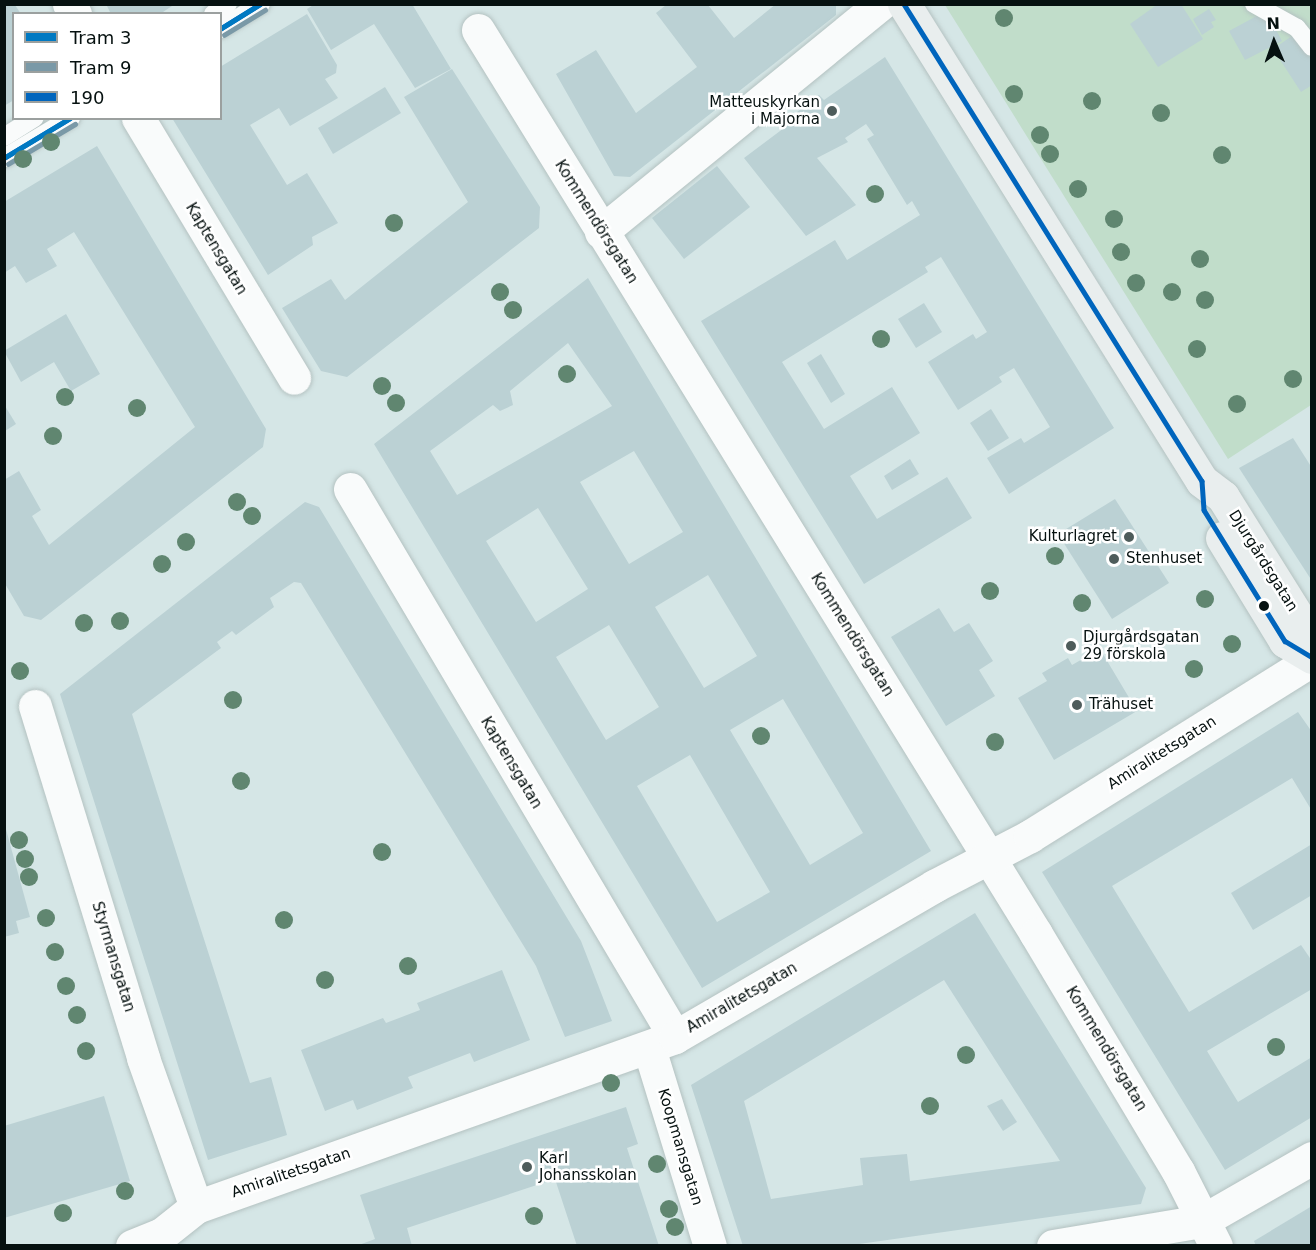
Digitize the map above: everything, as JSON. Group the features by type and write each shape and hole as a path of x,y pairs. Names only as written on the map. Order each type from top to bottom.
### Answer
{"street":[{"path":"601,232 881,4"},
{"name":"Djurgårdsgatan","path":"904,4 1202,481 1226,503 1305,628 1311,650"},
{"name":"Kommendörsgatan","path":"478,30 988,856 1161,1143 1209,1233"},
{"name":"Kaptensgatan","path":"139,120 294,378"},
{"name":"Djurgårdsgatan","path":"1202,481 1204,510 1285,641 1311,658"},
{"name":"Kaptensgatan","path":"350,489 662,1042"},
{"name":"Amiralitetsgatan","path":"132,1245 162,1234 196,1206 662,1042 988,856 1030,836 1311,658"},
{"name":"Styrmansgatan","path":"35,706 143,1058 196,1206"},
{"name":"Koopmansgatan","path":"662,1042 710,1245"},
{"path":"1053,1245 1209,1233 1311,1158"}],"lane":[{"path":"222,28 261,4"},
{"path":"1254,4 1297,28 1311,47"},
{"path":"4,137 32,120"},
{"path":"4,158 68,120"}],"green space":[{"path":"945,5 1311,5 1311,405 1228,459"}],"building":[{"path":"106,4 175,4 163,12 110,12"},
{"path":"315,4 412,4 451,69 415,88 374,24 331,50 307,9"},
{"path":"776,4 836,4 836,15 630,177 614,176 556,74 596,50 636,113 697,67 656,13 666,5 708,5 734,38"},
{"path":"1158,4 1181,4 1203,39 1158,67 1130,24"},
{"path":"4,5 15,5 20,12 12,12 12,101 4,106"},
{"path":"1209,9 1216,20 1211,22 1214,27 1202,35 1193,19"},
{"path":"1266,11 1282,41 1245,60 1229,31"},
{"path":"307,14 337,65 336,73 325,79 338,98 290,126 279,108 250,125 287,185 307,173 338,223 312,237 313,245 268,275 173,120 222,120 222,66"},
{"path":"1295,34 1312,59 1312,85 1301,92 1273,49"},
{"path":"885,57 1114,428 1009,494 987,458 1021,438 1024,443 1050,427 1014,368 999,377 1002,382 958,410 928,362 973,334 976,339 987,332 941,257 925,267 928,272 782,362 824,429 892,387 920,433 850,476 877,519 947,477 972,518 864,584 701,321 835,240 847,260 920,215 912,201 907,205 867,139 874,135 866,124 845,138 848,142 817,158 856,205 806,236 744,158 800,116 797,112 819,95 824,100"},
{"path":"452,69 540,207 539,228 347,377 321,371 282,308 331,279 345,300 468,202 404,97"},
{"path":"385,87 401,113 333,154 318,128"},
{"path":"97,146 266,429 263,447 41,620 24,616 4,582 4,480 19,471 41,510 32,516 49,545 195,427 74,232 47,249 57,266 26,283 15,266 4,273 4,202"},
{"path":"717,166 750,207 684,259 652,218"},
{"path":"588,278 931,851 702,988 374,444","holes":["568,343 612,406 457,495 430,451 493,405 500,411 513,405 510,391","634,451 683,532 629,564 580,482","538,508 588,589 536,622 486,541","708,575 757,656 704,688 655,607","609,625 659,707 606,740 556,657","783,699 863,833 810,865 730,730","690,755 770,892 717,922 637,786"]},
{"path":"924,303 942,332 916,348 898,319"},
{"path":"66,314 100,374 71,391 54,362 21,382 4,351"},
{"path":"821,354 845,394 831,403 807,363"},
{"path":"5,406 16,424 5,431"},
{"path":"991,409 1009,438 988,451 970,423"},
{"path":"1293,438 1312,468 1312,581 1239,468"},
{"path":"910,459 919,474 892,490 884,476"},
{"name":"Stenhuset","path":"1115,499 1169,583 1112,619 1058,534"},
{"path":"305,502 319,507 581,941 612,1021 565,1037 536,966 301,583 294,582 270,598 274,607 236,635 232,631 217,642 221,648 132,714 250,1083 271,1077 287,1135 208,1160 60,694"},
{"path":"939,608 954,632 969,623 993,661 979,670 995,696 946,726 891,637"},
{"name":"Trähuset","path":"1100,649 1137,711 1054,760 1018,698 1047,681 1042,673 1068,658 1072,665"},
{"path":"1298,712 1312,732 1312,811 1292,778 1112,886 1189,1012 1301,945 1312,961 1312,989 1207,1051 1238,1102 1312,1057 1312,1117 1225,1170 1042,872"},
{"path":"4,822 30,917 16,921 19,933 4,937"},
{"path":"1312,844 1312,895 1253,930 1231,893"},
{"path":"975,913 1146,1188 1141,1204 845,1246 743,1246 691,1085","holes":["944,980 1060,1161 910,1181 907,1154 860,1158 863,1185 771,1199 744,1101"]},
{"path":"502,970 530,1040 474,1062 470,1053 408,1077 413,1088 357,1110 353,1100 325,1111 301,1050 383,1018 386,1023 420,1010 417,1003"},
{"path":"104,1096 130,1181 4,1218 4,1126"},
{"path":"1002,1099 1017,1122 1003,1131 987,1106"},
{"path":"626,1107 638,1144 627,1148 659,1246 577,1246 555,1179 407,1228 412,1246 356,1246 375,1239 360,1195"},
{"path":"1312,1206 1312,1246 1256,1246 1254,1241"}],"tram line":[{"name":"3","path":"222,28 260,4"},
{"name":"9","path":"224,35 265,10"},
{"name":"3","path":"4,158 67,120"},
{"name":"9","path":"8,164 75,124"}],"transit line":[{"name":"190","path":"222,28 260,4"},
{"name":"190","path":"904,4 1202,481 1204,510 1285,641 1312,657"},
{"name":"190","path":"4,158 67,120"}],"place":[{"name":"Matteuskyrkan i Majorna","path":"832,111"},
{"name":"Kulturlagret","path":"1129,537"},
{"name":"Stenhuset","path":"1114,559"},
{"name":"Djurgårdsgatan 29 förskola","path":"1071,646"},
{"name":"Trähuset","path":"1077,705"},
{"name":"Karl Johansskolan","path":"527,1167"}]}
